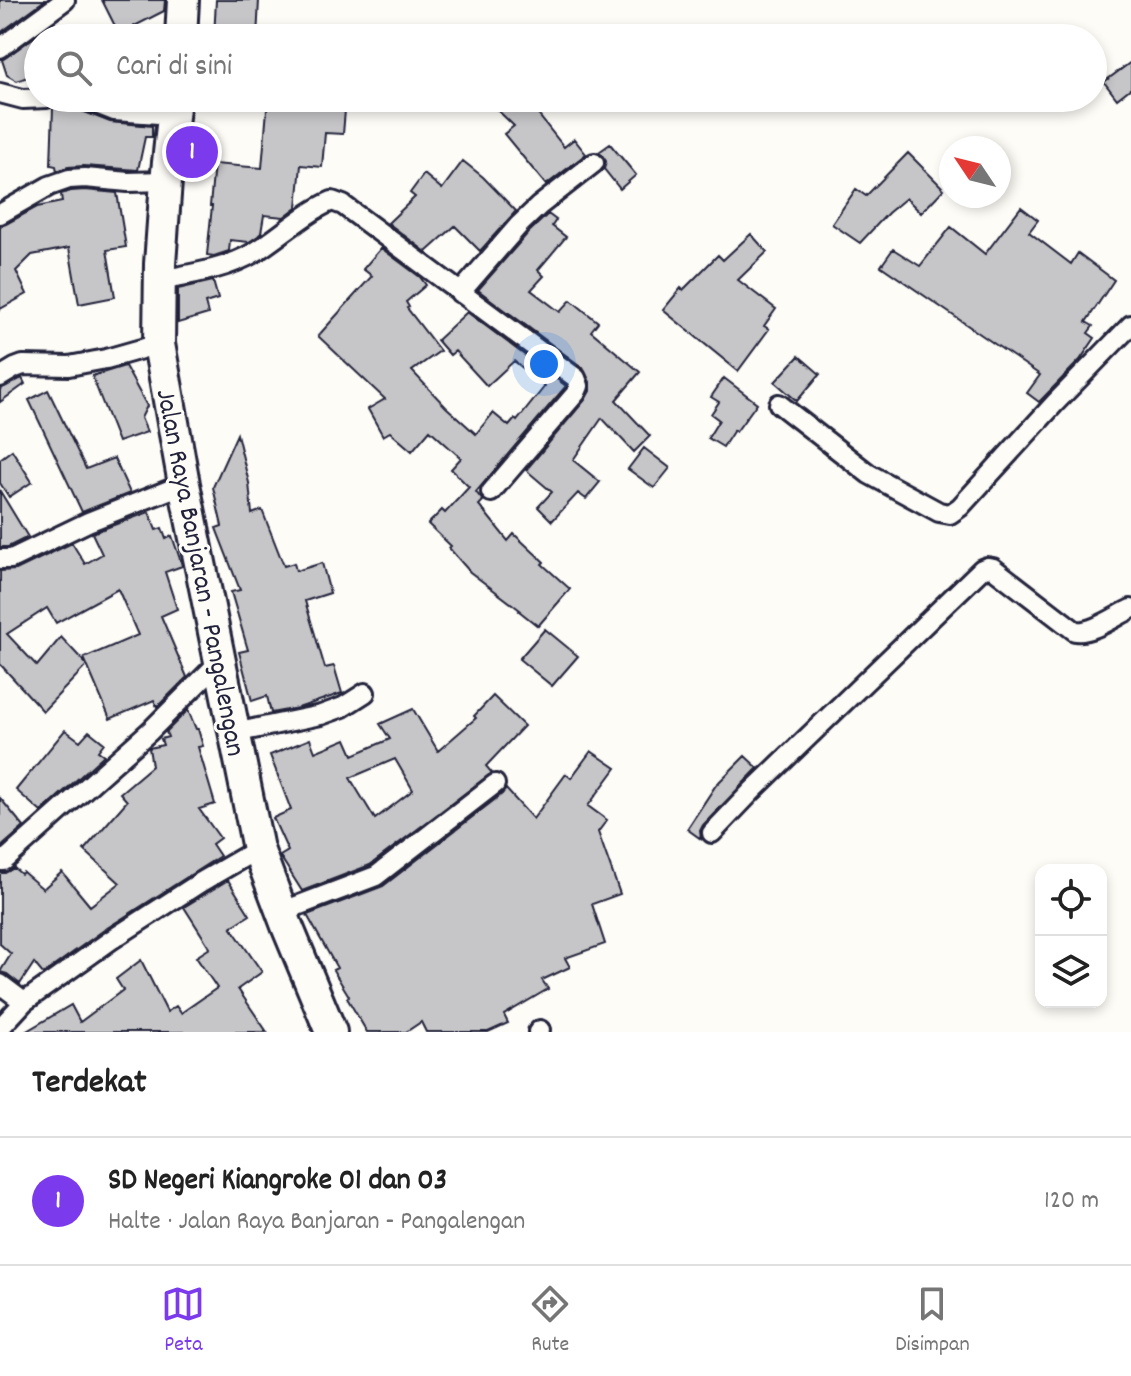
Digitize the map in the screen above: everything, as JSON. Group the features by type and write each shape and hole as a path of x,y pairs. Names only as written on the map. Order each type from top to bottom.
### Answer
{"main road":[{"path":"182,24 183,0"},
{"name":"Jalan Raya Banjaran - Pangalengan","path":"174,112 166,181 159,344 258,849 331,1032"}],"street":[{"path":"32,24 65,0"},
{"path":"0,48 24,30"},
{"path":"0,93 24,99"},
{"path":"460,293 519,225 594,163"},
{"path":"0,214 49,186 69,179 166,181"},
{"path":"160,280 208,270 252,254 332,201 350,210 576,378 579,386 576,393 491,492"},
{"path":"779,404 869,474 939,512 950,514 1131,325"},
{"path":"0,377 23,365 69,366 159,344"},
{"path":"0,559 11,559 88,522 184,484"},
{"path":"712,833 982,569 993,568 1075,631 1090,629 1131,609"},
{"path":"0,861 4,861 150,731 220,661"},
{"path":"234,733 321,715 343,707 365,693"},
{"path":"281,912 376,876 495,784"},
{"path":"0,1028 24,1002 111,940 258,849"},
{"path":"0,984 24,1002"}],"building":[{"path":"0,0 45,0 0,33"},
{"path":"102,0 165,0 164,11 139,24 114,24"},
{"path":"216,0 259,0 258,24 215,24"},
{"path":"24,44 24,78 17,81 7,75 2,60"},
{"path":"1131,62 1131,88 1117,99 1107,86 1107,80"},
{"path":"53,112 85,112 110,122 152,126 152,137 145,137 138,170 84,166 57,171 56,166 51,165"},
{"path":"267,112 345,112 343,134 325,133 322,167 301,165 297,207 284,217 264,215 258,236 249,242 230,240 229,251 207,255 214,164 262,168"},
{"path":"500,112 536,112 564,147 574,139 586,154 546,185 504,134 514,126"},
{"path":"610,144 636,175 620,189 604,169 606,161 599,152"},
{"path":"908,153 939,184 939,194 921,213 906,198 860,243 832,224 856,189 866,196"},
{"path":"463,161 516,211 480,251 455,226 426,252 388,223 415,197 410,193 424,174 442,189"},
{"path":"85,190 117,193 126,247 107,250 115,297 79,304 69,248 32,255 16,271 27,294 0,309 0,226 37,207 62,202 61,194"},
{"path":"1021,207 1038,220 1029,232 1071,264 1078,253 1114,280 1086,322 1093,326 1088,333 1095,338 1080,360 1039,402 1027,393 1040,375 881,266 893,249 920,266 951,227 985,254"},
{"path":"548,214 556,220 552,226 566,237 538,270 544,276 531,290 560,312 571,300 598,322 591,331 640,372 616,400 650,436 634,452 602,418 573,460 600,482 586,499 578,493 552,521 538,507 552,492 526,470 585,400 590,391 590,382 583,368 478,290"},
{"path":"751,234 767,252 738,280 776,309 764,326 769,329 738,371 663,310 681,288 683,290 718,255 723,260"},
{"path":"381,248 426,285 406,302 407,308 440,351 412,371 476,434 493,413 509,426 515,419 517,421 545,386 514,361 487,386 455,351 450,355 437,340 467,312 566,386 476,492 483,501 479,505 508,541 514,534 570,589 538,626 470,572 449,548 451,546 428,524 442,510 445,513 469,487 451,469 461,458 430,430 412,451 390,432 383,436 368,409 385,399 318,336 372,276 363,269"},
{"path":"213,281 218,299 205,303 208,314 178,323 178,289"},
{"path":"799,356 820,374 797,401 775,382"},
{"path":"125,366 147,406 141,418 147,432 118,442 92,376"},
{"path":"22,378 25,384 0,402 0,389"},
{"path":"724,378 757,403 723,447 708,438 719,420 711,414 719,402 711,397"},
{"path":"48,390 86,469 114,458 130,493 82,512 29,400"},
{"path":"237,434 249,483 252,514 262,510 284,566 294,563 296,571 322,563 330,593 305,601 325,668 334,666 342,693 298,708 271,713 267,696 252,701 239,652 248,650 231,592 240,590 216,528 222,526 213,487"},
{"path":"644,448 670,468 654,488 628,469"},
{"path":"12,450 32,482 9,497 0,483 0,459"},
{"path":"0,491 28,537 8,547 0,547"},
{"path":"149,512 156,530 162,528 166,539 172,536 182,566 165,572 177,609 161,616 187,677 157,707 154,700 110,719 87,665 43,711 0,664 0,571 16,570 72,543 85,564 102,554 92,533","holes":["118,589 138,635 84,658 87,665 61,637 37,666 7,634 47,608 56,623"]},
{"path":"545,629 578,656 552,686 519,659"},
{"path":"493,696 524,726 486,766 492,773 370,865 302,891 280,856 288,851 273,818 291,810 270,755 310,739 315,752 346,739 353,755 390,739 380,724 413,709 438,751 476,718 474,716","holes":["395,759 413,790 375,819 350,778"]},
{"path":"188,710 203,746 198,747 215,804 199,809 220,838 212,844 220,856 104,930 43,974 34,963 20,984 0,972 11,954 0,944 0,873 14,868 43,889 62,872 90,906 120,883 84,850 127,801 120,793 152,766 149,748 163,745 161,739 168,737 166,732"},
{"path":"65,730 80,741 89,731 104,743 98,751 104,755 41,812 16,790"},
{"path":"591,751 616,768 588,806 607,820 598,832 620,894 592,904 605,944 565,958 570,967 542,980 548,989 504,1015 508,1023 488,1032 426,1032 421,1022 406,1032 367,1032 333,970 337,968 307,915 383,886 506,789 533,819 566,774 571,778"},
{"path":"745,756 758,768 703,825 701,839 687,829 716,785"},
{"path":"0,798 24,827 0,848"},
{"path":"228,880 250,915 231,927 262,972 238,989 267,1032 25,1032 71,1005 80,1022 123,990 116,979 141,960 167,1012 176,1006 181,1013 217,988 196,957 210,948 184,907"}],"place":[{"name":"SD Negeri Kiangroke 01 dan 03","path":"192,152"}]}
